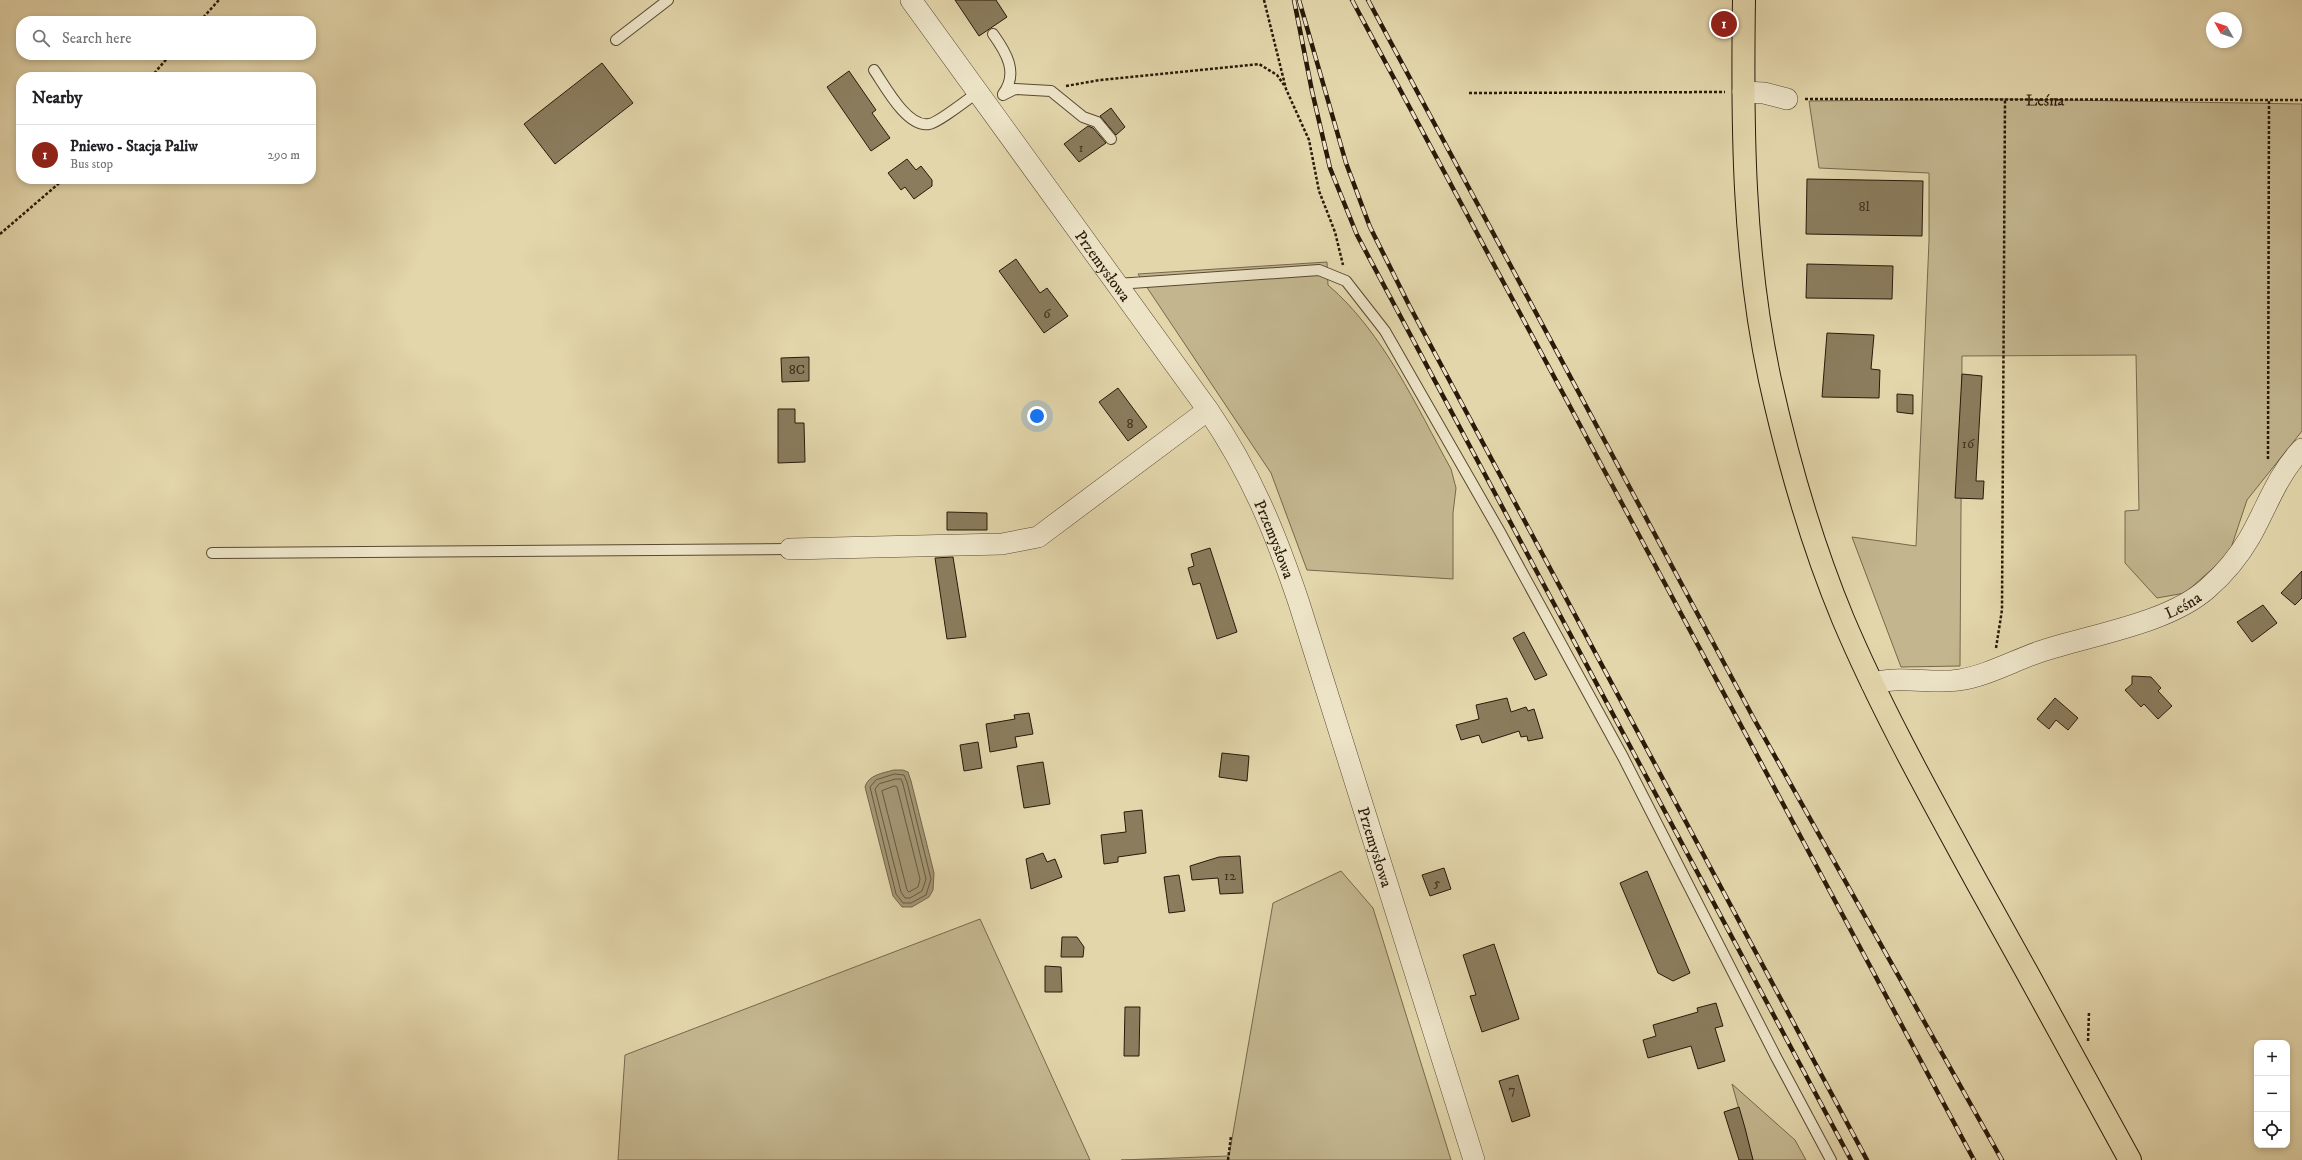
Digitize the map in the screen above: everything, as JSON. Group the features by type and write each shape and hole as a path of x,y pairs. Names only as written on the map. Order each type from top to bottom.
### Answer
{"main road":[{"path":"1744,0 1744,92 1748,216 1754,281 1770,378 1799,493 1822,562 1872,684 1912,764 2130,1160"}],"street":[{"name":"Przemysłowa","path":"911,0 989,97 1117,284 1208,410 1244,467 1264,507 1282,552 1474,1160"},
{"path":"1744,92 1764,93 1787,98"},
{"path":"790,549 1002,544 1038,537 1208,410"},
{"name":"Leśna","path":"1872,684 1885,680 1949,682 1963,680 2038,652 2161,615 2200,594 2221,576 2242,549 2276,483 2302,449"}],"lane":[{"path":"616,40 668,0"},
{"path":"989,97 1011,78 1010,66 1006,55 993,34"},
{"path":"874,70 905,114 921,124 932,123 989,97 1015,89 1046,90 1057,94 1083,117 1097,122 1111,138"},
{"path":"1117,284 1319,270 1346,282 1386,331 1500,532 1623,757 1772,1049 1831,1160"},
{"path":"212,553 790,549"}],"path":[{"path":"204,16 218,0"},
{"path":"1264,0 1286,88 1309,140 1319,191 1336,232 1346,282"},
{"path":"155,72 166,60"},
{"path":"1046,90 1100,80 1259,64 1277,75 1286,88"},
{"path":"1469,93 1744,92"},
{"name":"Leśna","path":"1787,98 2302,100"},
{"path":"1993,669 2002,610 2005,99"},
{"path":"2268,460 2269,100"},
{"path":"0,234 58,184"},
{"path":"2088,1043 2089,1012"},
{"path":"1228,1160 1231,1136"}],"shaded area":[{"path":"2005,99 2302,104 2302,431 2247,500 2229,554 2185,593 2157,598 2125,563 2125,511 2139,510 2136,355 1962,356 1960,666 1901,667 1852,537 1916,546 1929,241 1929,173 1819,168 1809,101"},
{"path":"1327,262 1328,285 1348,304 1366,325 1382,348 1397,371 1451,469 1456,488 1453,513 1453,579 1307,570 1271,473 1138,274"},
{"path":"1341,871 1373,908 1451,1160 1121,1160 1229,1156 1273,903"},
{"path":"980,919 1090,1160 618,1160 625,1055"},
{"path":"1732,1084 1795,1140 1806,1160 1753,1160"}],"water":[{"path":"894,770 903,770 908,772 934,873 933,890 929,897 912,907 902,907 893,896 865,787 869,780 873,777"}],"building":[{"path":"955,0 996,0 1007,17 979,36"},
{"path":"602,63 633,103 555,164 524,124"},
{"path":"849,71 876,110 872,113 890,138 871,151 827,87"},
{"path":"1111,108 1125,127 1116,135 1100,116"},
{"path":"1088,126 1093,128 1106,143 1079,162 1064,144"},
{"path":"907,159 916,170 921,166 932,180 932,186 914,199 905,187 901,190 888,173"},
{"path":"1807,179 1923,181 1922,236 1806,234"},
{"path":"1016,259 1040,293 1047,288 1068,316 1044,333 999,271"},
{"path":"1807,264 1893,266 1892,299 1806,298"},
{"path":"1827,333 1874,335 1871,369 1880,370 1879,398 1822,397"},
{"path":"809,357 809,381 782,382 781,358"},
{"path":"1962,374 1982,376 1976,481 1984,481 1983,499 1955,498"},
{"path":"1118,388 1147,427 1128,441 1099,402"},
{"path":"1897,394 1913,395 1913,414 1897,412"},
{"path":"778,409 795,409 795,423 804,423 805,462 778,463"},
{"path":"947,512 987,513 987,530 947,530"},
{"path":"1210,548 1237,632 1217,639 1200,583 1193,585 1188,568 1194,566 1191,554"},
{"path":"953,557 966,637 947,639 935,558"},
{"path":"2302,571 2302,598 2295,605 2281,593"},
{"path":"2263,605 2277,623 2252,642 2237,622"},
{"path":"1524,632 1547,675 1535,680 1513,638"},
{"path":"2132,676 2151,677 2161,688 2158,691 2172,706 2158,719 2144,704 2141,707 2125,690 2132,684"},
{"path":"1507,698 1511,712 1526,707 1528,711 1534,709 1543,738 1528,741 1527,736 1521,737 1519,731 1482,743 1479,735 1461,740 1456,725 1479,719 1476,705"},
{"path":"2055,698 2078,718 2068,730 2056,720 2049,729 2037,719"},
{"path":"1029,713 1033,734 1015,737 1017,747 990,752 986,724 1015,719 1014,715"},
{"path":"978,742 982,768 964,771 960,745"},
{"path":"1222,753 1249,756 1247,781 1219,777"},
{"path":"1043,762 1050,804 1024,808 1017,766"},
{"path":"1142,810 1146,853 1118,857 1118,862 1104,864 1101,835 1126,832 1124,812"},
{"path":"1043,853 1047,862 1055,859 1062,877 1031,889 1026,859"},
{"path":"1240,856 1243,893 1220,894 1218,878 1192,880 1190,866 1219,857"},
{"path":"1444,868 1451,889 1430,896 1422,875"},
{"path":"1647,871 1690,973 1673,981 1658,973 1620,883"},
{"path":"1179,875 1185,911 1169,913 1164,877"},
{"path":"1062,937 1077,937 1084,947 1083,957 1061,957"},
{"path":"1494,944 1519,1019 1482,1032 1470,996 1476,995 1463,955"},
{"path":"1045,966 1061,967 1062,992 1045,992"},
{"path":"1716,1003 1723,1026 1715,1028 1725,1061 1698,1069 1691,1046 1648,1058 1643,1040 1656,1036 1653,1025 1698,1012 1697,1008"},
{"path":"1125,1007 1140,1007 1139,1056 1124,1056"},
{"path":"1518,1075 1530,1116 1512,1122 1499,1081"},
{"path":"1739,1107 1753,1160 1739,1160 1724,1112"}],"railway":[{"path":"1294,0 1312,91 1330,168 1357,235 1851,1160"},
{"path":"1299,0 1346,163 1370,227 1409,305 1867,1160"},
{"path":"1352,0 1974,1160"},
{"path":"1368,0 1754,719 2002,1160"}],"place":[{"name":"Pniewo - Stacja Paliw","path":"1724,24"}]}
